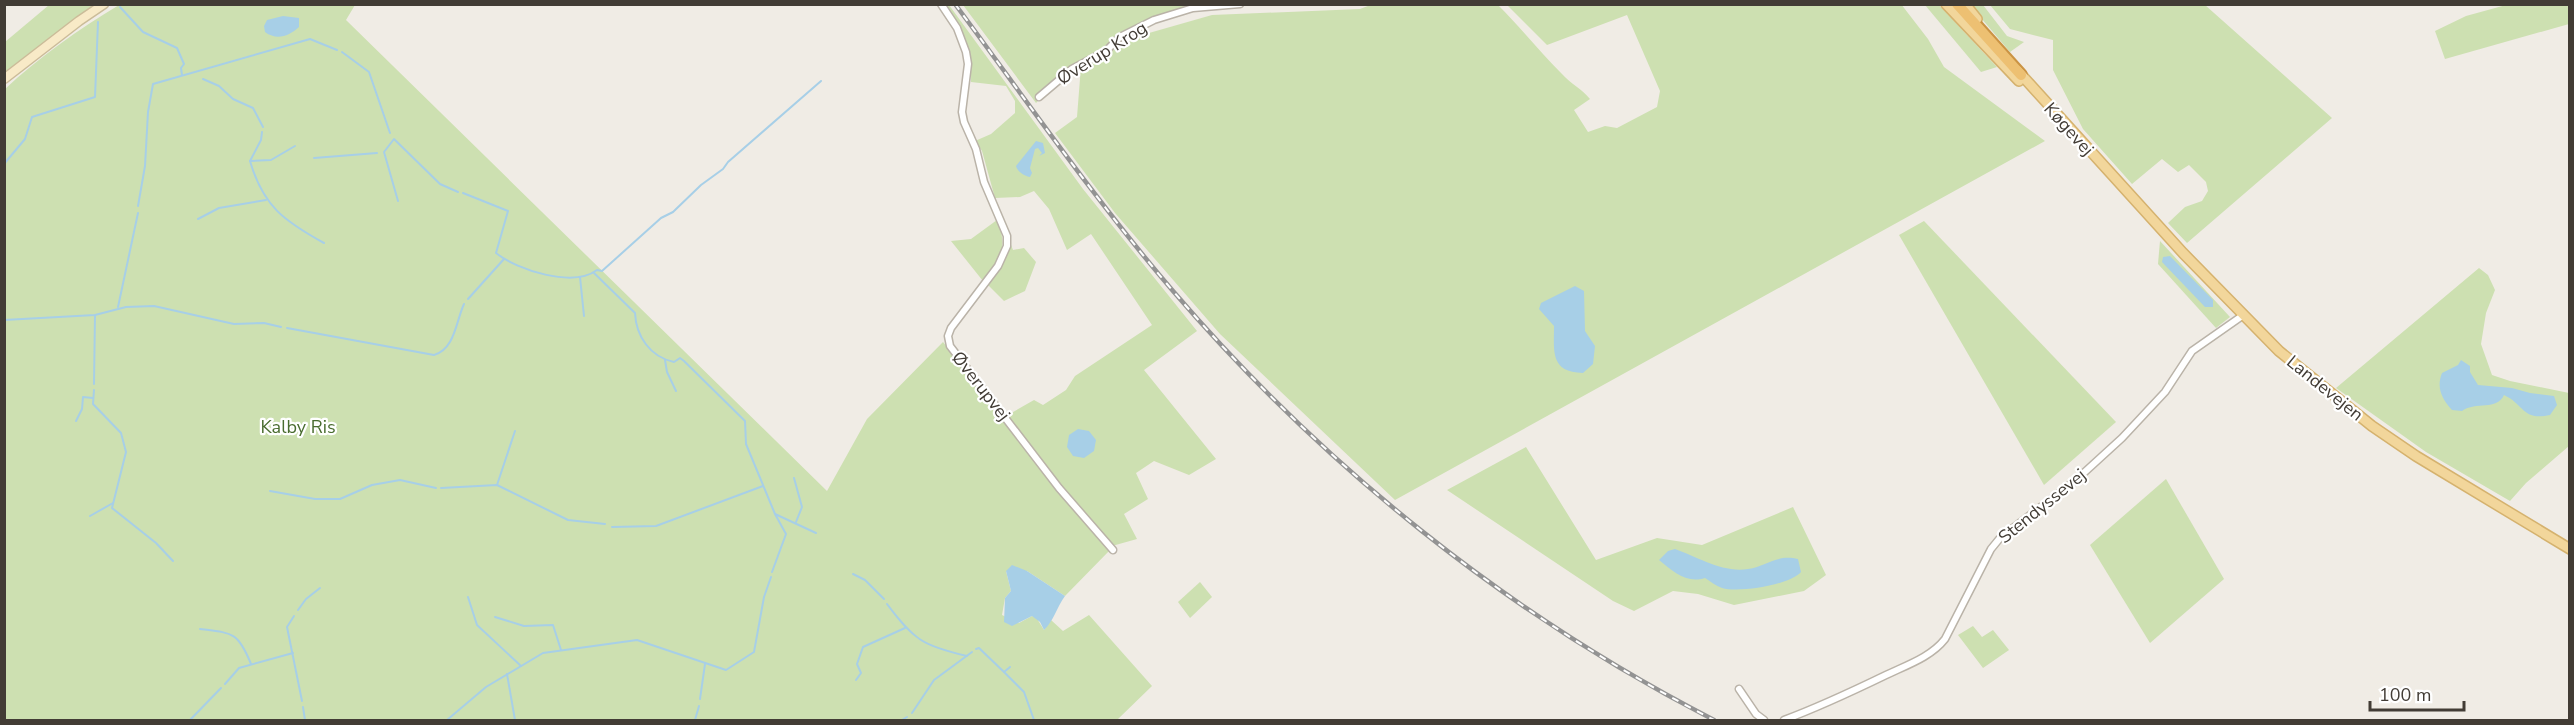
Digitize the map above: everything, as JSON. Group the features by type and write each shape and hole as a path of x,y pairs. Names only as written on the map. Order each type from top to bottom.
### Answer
{"highway":[{"path":"1957,4 2021,75"}],"main road":[{"path":"4,79 104,4"},
{"path":"1946,4 2074,136"},
{"name":"Køgevej","path":"1965,4 2021,75 2117,182"},
{"name":"Landevejen","path":"2117,182 2242,316 2320,386 2372,426 2451,478 2570,549"}],"street":[{"name":"Øverupvej","path":"941,4 957,28 966,52 968,64 962,112 964,122 1007,236 1004,255 998,266 951,328 948,336 950,345 1059,488 1113,550"},
{"name":"Øverup Krog","path":"1039,98 1072,69 1106,51 1120,37 1154,20 1193,8 1240,4"},
{"name":"Stendyssevej","path":"1784,720 1841,696 1939,647 1991,549 2000,538 2069,486 2122,438 2165,392 2192,351 2242,316"},
{"path":"1739,689 1756,714 1764,720"}],"green space":[{"path":"1373,4 1498,5 1565,78 1590,99 1574,110 1588,132 1605,126 1617,128 1657,107 1660,91 1627,15 1547,45 1507,5 1901,4 1928,39 1944,67 2045,141 1395,500 1220,334 1115,213 1055,133 1077,117 1081,66 1142,35 1212,15 1360,9"},
{"path":"49,5 93,5 5,73 5,42"},
{"name":"Kalby Ris","path":"119,5 355,5 346,20 827,491 867,419 943,342 1110,550 1065,596 1027,571 1006,571 1011,591 1005,598 1002,615 1019,623 1032,616 1036,617 1044,630 1051,620 1063,631 1089,615 1152,686 1117,720 5,720 4,90 60,44"},
{"path":"942,5 949,5 1083,189 1197,331 1144,370 1216,459 1189,475 1154,461 1136,473 1148,499 1124,514 1137,539 1112,546 1059,485 1006,416 1034,400 1043,405 1066,390 1075,376 1152,325 1091,234 1067,250 1049,209 1034,191 1020,197 995,198 982,151 975,141 991,134 1015,113 1015,101 1006,86 971,82 966,50"},
{"path":"963,5 1195,5 1174,10 1148,21 1072,67 1036,103"},
{"path":"1925,5 1939,5 1997,67 1981,72"},
{"path":"1970,5 1983,5 2007,36 2024,42 2010,52"},
{"path":"1990,5 2205,5 2332,118 2187,243 2168,223 2185,207 2202,201 2208,191 2206,182 2189,165 2178,172 2162,159 2132,184 2083,129 2053,70 2053,40 2010,29"},
{"path":"2506,5 2569,5 2569,24 2445,59 2435,31 2466,16"},
{"path":"997,220 1001,230 1001,253 983,281 951,241 971,239"},
{"path":"1924,221 2116,422 2044,485 1899,235"},
{"path":"2160,241 2230,317 2216,328 2158,264"},
{"path":"1011,245 1013,250 1024,248 1036,262 1025,291 1004,301 988,285 1001,268"},
{"path":"2479,268 2488,275 2495,290 2486,313 2481,344 2492,375 2569,393 2569,446 2526,483 2510,501 2426,452 2336,388"},
{"path":"1526,447 1596,560 1657,538 1702,545 1793,507 1826,575 1804,591 1734,605 1698,594 1673,591 1634,611 1613,601 1447,490"},
{"path":"2166,479 2224,579 2150,643 2090,545"},
{"path":"1200,582 1212,597 1190,618 1178,602"},
{"path":"1973,626 1982,637 1993,630 2009,650 1983,668 1958,635"}],"water":[{"path":"283,16 299,18 299,27 291,33 278,37 265,32 264,26 267,20"},
{"path":"1036,141 1043,143 1045,153 1039,156 1042,153 1038,148 1035,149 1030,168 1032,173 1030,177 1025,176 1016,166"},
{"path":"2170,256 2213,300 2213,307 2205,307 2162,262 2163,257"},
{"path":"1575,286 1584,291 1585,331 1595,346 1593,364 1583,373 1572,372 1559,365 1554,352 1554,326 1539,309 1541,303"},
{"path":"2461,360 2470,366 2470,372 2478,385 2512,388 2554,396 2557,405 2550,415 2534,416 2504,395 2496,403 2462,411 2452,410 2441,393 2440,378 2442,373 2458,365"},
{"path":"1078,429 1089,431 1096,440 1094,451 1084,458 1073,456 1067,447 1069,435"},
{"path":"1675,549 1710,564 1738,570 1755,568 1784,558 1798,559 1801,572 1786,581 1764,587 1722,588 1705,578 1686,578 1659,560 1668,551"},
{"path":"1012,565 1027,571 1065,596 1044,630 1040,622 1032,616 1012,626 1004,622 1005,598 1011,591 1006,571"}],"waterway":[{"path":"120,7 143,32 177,48 184,64 181,68 182,75"},
{"path":"4,164 25,139 32,117 95,97 98,22"},
{"path":"138,206 145,166 148,112 153,84 310,39 337,50"},
{"path":"342,52 369,72 390,133"},
{"path":"203,79 219,86 233,99 253,108 263,127"},
{"path":"463,193 508,211 496,253 505,259 531,271 560,277 574,277 587,275 597,270 602,271 661,218 673,212 701,185 723,169 728,162 821,81"},
{"path":"262,132 261,140 250,161 261,190 286,219 324,243"},
{"path":"398,201 384,152 394,139 440,184 458,192"},
{"path":"250,161 271,160 295,146"},
{"path":"314,158 377,153"},
{"path":"198,219 219,208 266,200"},
{"path":"118,307 138,213"},
{"path":"468,299 504,259"},
{"path":"594,273 635,313 641,337 651,350 665,359 674,362 680,358 684,361 745,421 746,444 775,514 786,534 772,572"},
{"path":"580,277 584,316"},
{"path":"287,328 434,355 441,352 451,341 464,304"},
{"path":"4,320 95,315 126,307 154,306 234,324 264,323 281,327"},
{"path":"94,384 95,315"},
{"path":"665,360 667,372 676,391"},
{"path":"94,390 93,404 121,433 126,452 112,508 156,543 173,561"},
{"path":"76,421 82,409 83,397 93,398"},
{"path":"497,485 515,431"},
{"path":"794,478 802,507 796,522"},
{"path":"270,491 315,499 340,499 372,485 400,480 436,488"},
{"path":"441,488 497,485 568,520 605,524"},
{"path":"612,527 656,526 763,486"},
{"path":"90,516 113,503"},
{"path":"775,514 816,533"},
{"path":"853,574 865,580 884,599"},
{"path":"447,720 486,687 543,653 637,640 726,670 754,652 764,597 771,577"},
{"path":"298,610 306,599 320,588"},
{"path":"468,597 477,625 521,666"},
{"path":"887,604 905,626 921,640 940,649 967,656"},
{"path":"294,616 287,627 302,701"},
{"path":"495,617 524,626 553,625 561,650"},
{"path":"856,680 861,673 857,664 863,647 905,628"},
{"path":"200,629 233,636 242,646 251,664"},
{"path":"976,649 979,648 1004,672 1010,667"},
{"path":"912,713 934,680 972,652"},
{"path":"225,684 239,668 293,653"},
{"path":"700,699 705,664"},
{"path":"1004,672 1024,692 1034,720"},
{"path":"507,674 515,720"},
{"path":"190,720 221,688"},
{"path":"695,720 699,706"},
{"path":"303,707 305,720"},
{"path":"902,720 907,717"}],"railway":[{"path":"955,4 1144,257 1231,356 1293,418 1357,477 1423,532 1492,584 1564,633 1714,720"}]}
